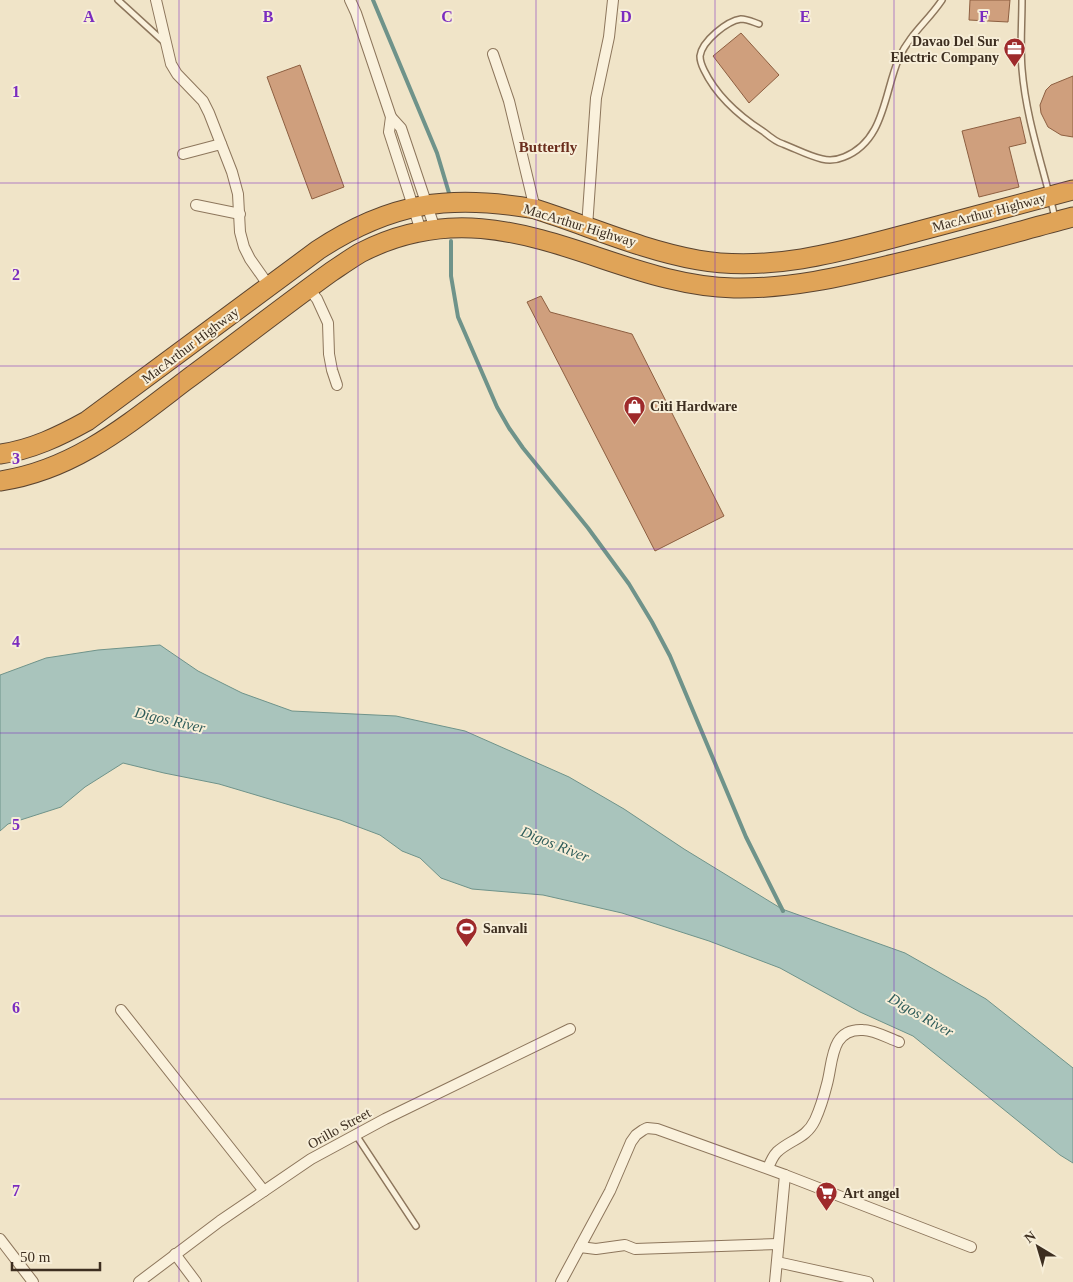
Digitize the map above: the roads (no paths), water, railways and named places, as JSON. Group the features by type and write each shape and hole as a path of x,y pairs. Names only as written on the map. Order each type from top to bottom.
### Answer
{"highway":[{"name":"MacArthur Highway","path":"0,454 39,444 64,434 87,421 318,250 345,233 390,214 419,206 473,201 535,209 656,250 700,260 743,262 793,260 837,252 1073,190"},
{"name":"MacArthur Highway","path":"0,481 47,469 94,447 135,419 308,288 360,254 385,243 428,230 474,228 525,234 665,278 696,285 733,288 798,284 831,279 923,257 1064,219"}],"street":[{"path":"156,0 171,64 177,74 203,101 236,187 240,214 240,232 244,247 269,286"},
{"path":"350,0 391,117 401,128 419,206 428,230"},
{"path":"587,227 596,98 609,37 613,0"},
{"path":"493,54 509,101 535,209"},
{"path":"183,154 221,144"},
{"path":"196,205 240,214"},
{"path":"308,288 317,299 328,323 330,362 337,385"},
{"path":"121,1010 264,1191"},
{"name":"Orillo Street","path":"139,1282 311,1159 478,1072 570,1029"},
{"path":"768,1168 776,1153 805,1135 814,1121 828,1083 831,1055 839,1040 850,1031 864,1030 899,1042"},
{"path":"561,1282 610,1191 631,1142 636,1135 647,1128 657,1129 768,1168 971,1247"},
{"path":"775,1282 785,1175"},
{"path":"0,1239 32,1282"},
{"path":"580,1247 596,1249 625,1245 635,1249 778,1244"},
{"path":"176,1254 196,1282"},
{"path":"777,1262 868,1282"}],"lane":[{"path":"118,0 168,46"},
{"path":"759,24 743,19 732,21 720,29 706,43 700,55 702,66 710,82 722,98 746,120 779,143 822,160 835,160 851,154 874,131 885,107 898,60 907,42 942,0"},
{"path":"1022,0 1022,68 1031,126 1050,196 1064,219"},
{"path":"356,1134 416,1226"}],"water":[{"name":"Digos River","path":"160,645 198,671 242,693 292,711 396,716 465,731 569,777 624,809 684,849 782,909 905,953 986,999 1073,1068 1073,1163 1060,1155 913,1036 860,1012 780,968 709,941 622,913 543,895 472,889 441,878 420,858 402,851 380,835 340,820 219,784 123,763 85,787 61,807 8,824 0,831 0,675 46,658 98,650"}],"waterway":[{"path":"373,0 437,153 449,193"},
{"path":"451,241 451,276 458,317 497,407 523,448 588,528 629,584 652,622 670,656 746,837 783,911"}],"place":[{"name":"Davao Del Sur Electric Company","path":"1015,68"},
{"name":"Citi Hardware","path":"634,425"},
{"name":"Sanvali","path":"467,947"},
{"name":"Art angel","path":"827,1212"}],"district":[{"name":"Butterfly","path":"548,147"}]}
